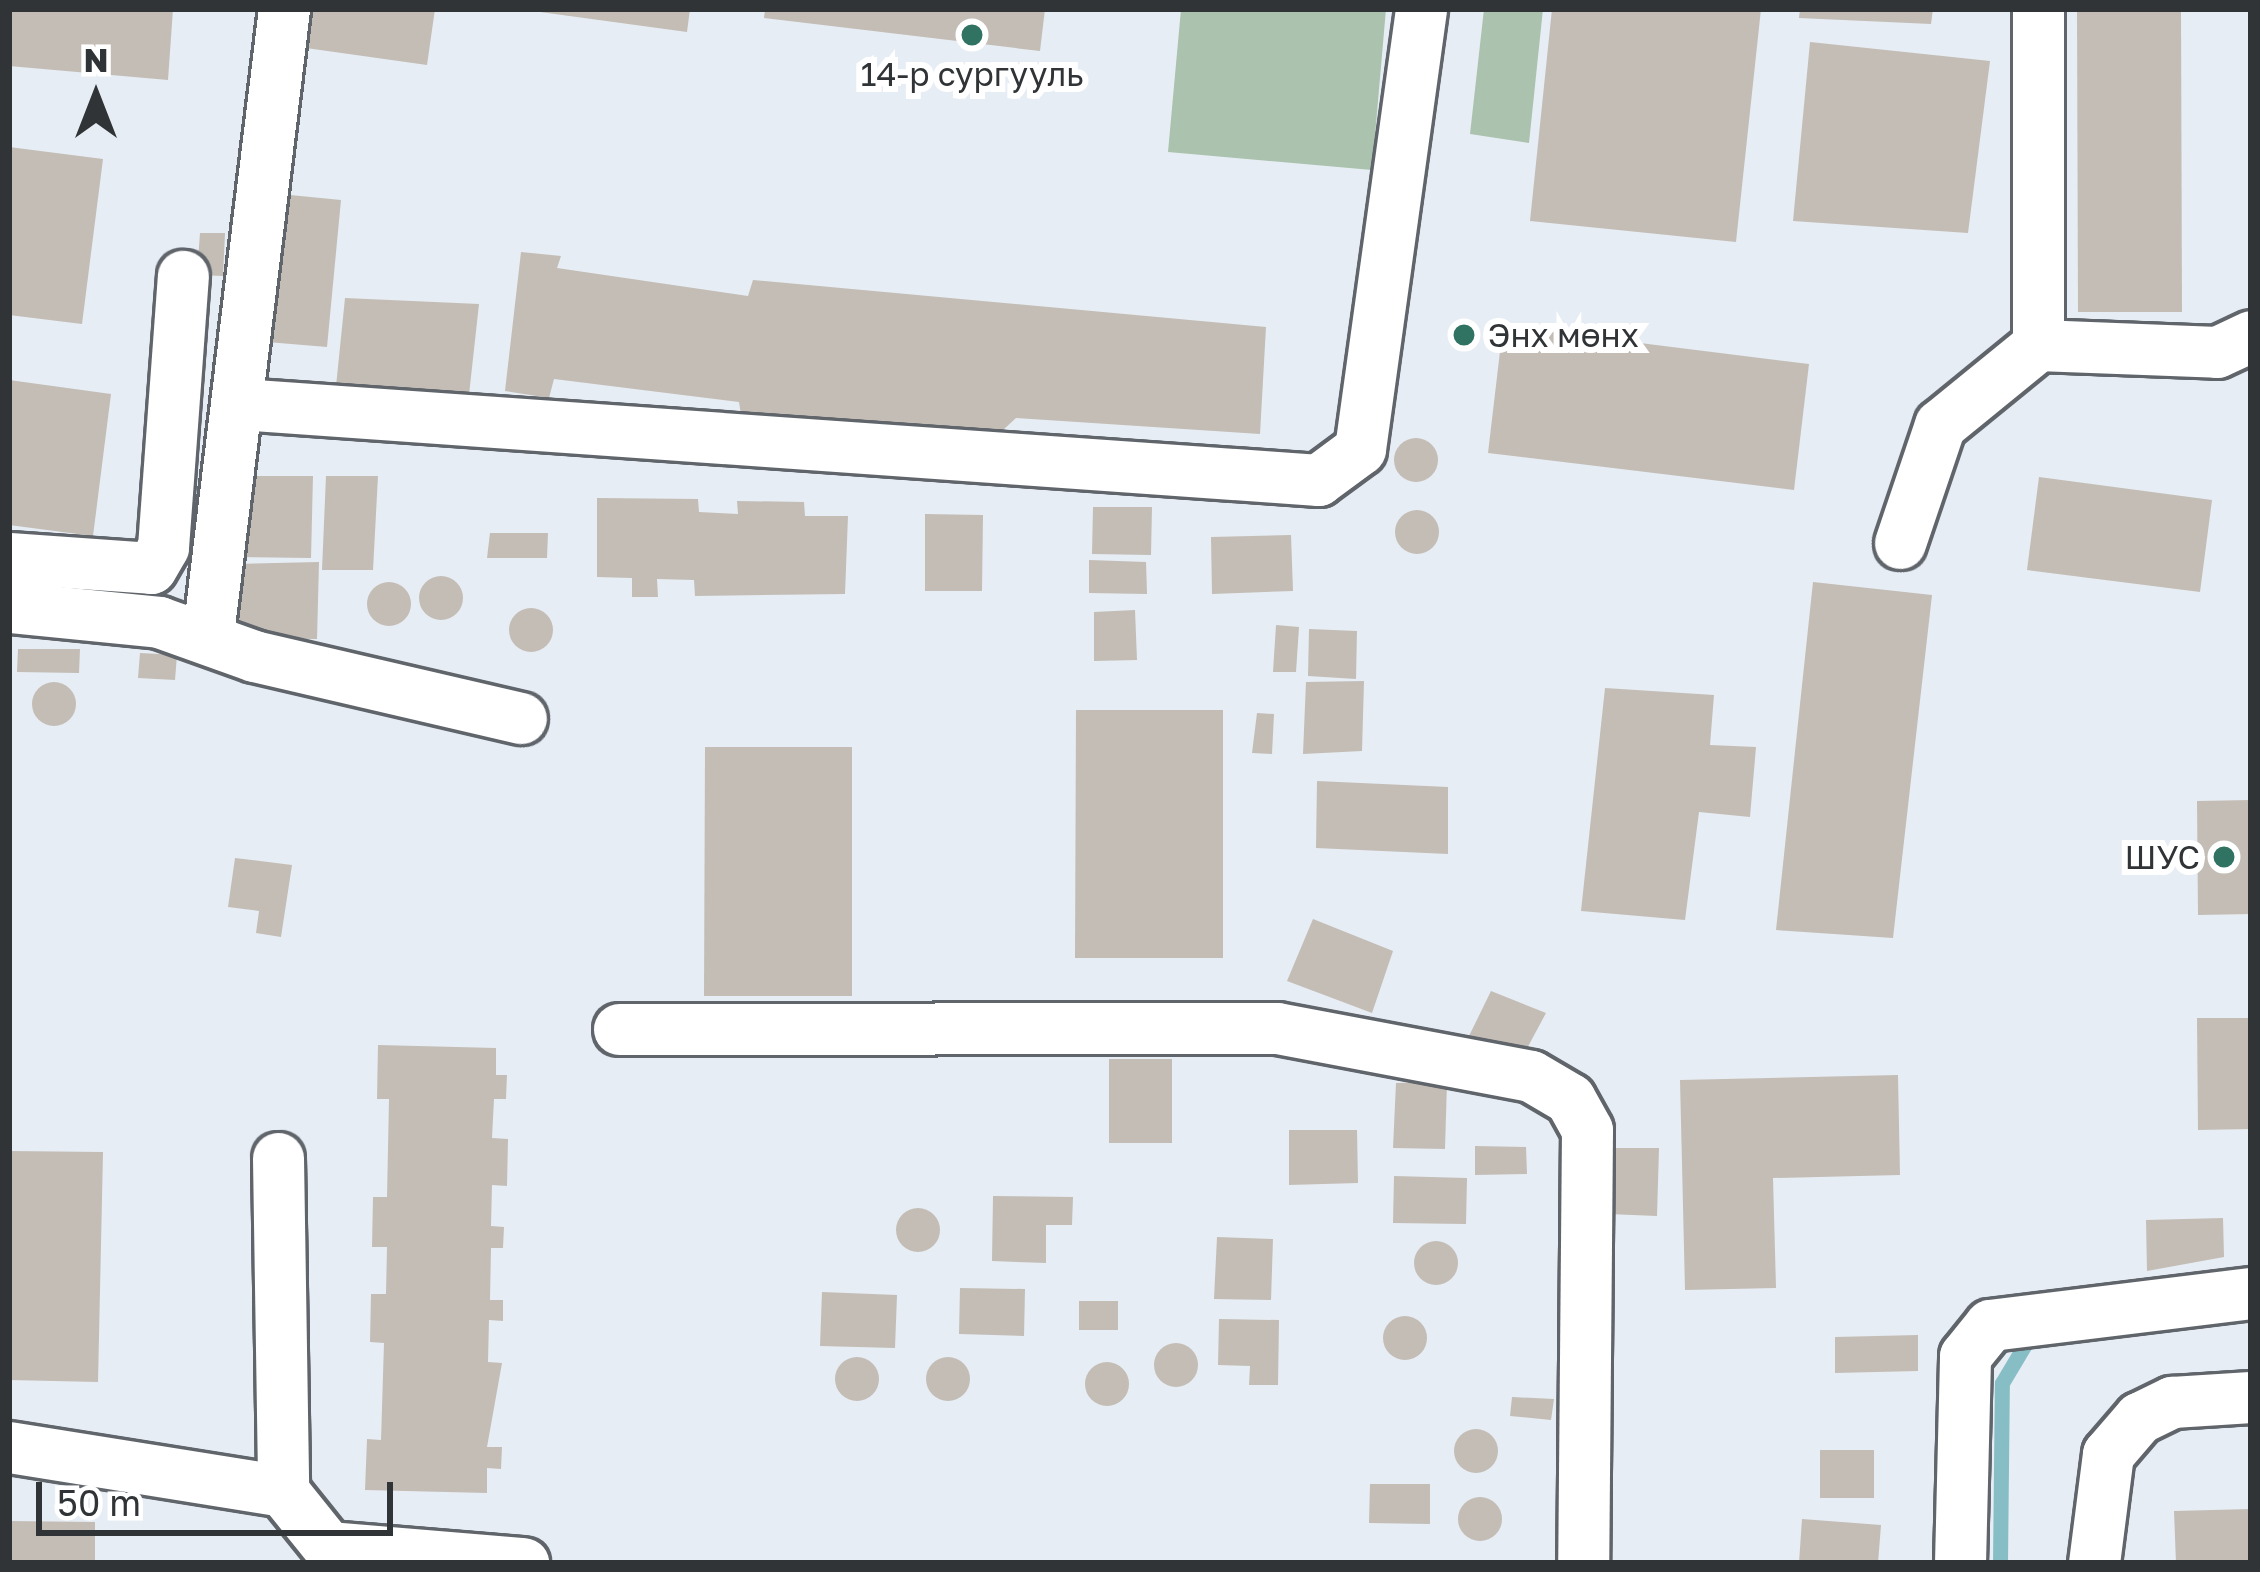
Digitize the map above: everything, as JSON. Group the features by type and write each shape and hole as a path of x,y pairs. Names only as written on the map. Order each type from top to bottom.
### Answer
{"street":[{"path":"208,634 240,404 284,9"},
{"path":"240,404 1318,480 1360,448 1421,9"},
{"path":"2038,9 2038,345"},
{"path":"9,558 151,568 163,547 184,276"},
{"path":"1900,542 1940,424 2038,345 2218,352 2251,336"},
{"path":"9,607 208,634 254,656 521,718"},
{"path":"620,1029 1277,1028 1531,1076 1570,1099 1587,1130 1583,1563"},
{"path":"278,1158 283,1490 327,1555 523,1563"},
{"path":"1960,1563 1965,1356 1990,1325 2251,1293"},
{"path":"2094,1563 2108,1454 2139,1418 2172,1402 2251,1397"},
{"path":"9,1448 283,1490"}],"green space":[{"path":"1181,9 1386,9 1372,170 1168,152"},
{"path":"1484,9 1543,9 1529,143 1470,134"}],"building":[{"path":"9,9 173,9 168,80 9,66"},
{"path":"311,9 435,9 427,65 306,48"},
{"path":"518,9 690,9 687,32"},
{"name":"14-р сургууль","path":"765,9 1045,9 1040,51 764,18"},
{"path":"1552,9 1761,9 1736,242 1530,221"},
{"path":"1800,9 1933,9 1931,24 1799,18"},
{"path":"2077,9 2181,9 2182,312 2078,312"},
{"path":"1810,42 1990,61 1968,233 1793,221"},
{"path":"9,147 103,159 82,324 9,315"},
{"path":"280,194 341,200 327,347 267,342"},
{"path":"200,233 225,233 223,276 197,275"},
{"path":"521,252 561,256 557,268 748,296 753,280 1266,327 1260,434 1016,418 1003,430 784,425 742,421 739,402 554,379 549,398 505,391"},
{"path":"345,298 479,304 467,413 334,406"},
{"path":"1503,326 1809,364 1794,490 1488,453"},
{"path":"9,380 111,394 93,536 9,525"},
{"path":"1416,438 1432,444 1438,460 1432,476 1416,482 1400,476 1394,460 1400,444"},
{"path":"242,476 313,476 311,558 237,557"},
{"path":"326,476 378,476 373,570 322,570"},
{"path":"2039,477 2212,500 2200,592 2027,570"},
{"path":"597,498 698,499 699,512 738,514 737,501 804,502 805,516 848,516 845,594 695,596 694,580 657,579 658,597 632,597 632,578 597,577"},
{"path":"1093,507 1152,507 1151,555 1092,554"},
{"path":"1417,510 1433,516 1439,532 1433,548 1417,554 1401,548 1395,532 1401,516"},
{"path":"925,514 983,515 982,591 925,591"},
{"path":"490,533 548,533 547,558 487,558"},
{"path":"1291,535 1293,591 1212,594 1211,537"},
{"path":"1089,560 1146,562 1147,594 1089,593"},
{"path":"319,562 317,639 233,638 236,564"},
{"path":"441,576 457,582 463,598 457,614 441,620 425,614 419,598 425,582"},
{"path":"389,582 405,588 411,604 405,620 389,626 373,620 367,604 373,588"},
{"path":"1813,582 1932,595 1893,938 1776,930"},
{"path":"531,608 547,614 553,630 547,646 531,652 515,646 509,630 515,614"},
{"path":"1135,610 1137,660 1094,661 1094,612"},
{"path":"1276,625 1299,627 1296,672 1273,672"},
{"path":"1309,629 1357,631 1356,679 1308,676"},
{"path":"18,649 80,649 79,673 17,672"},
{"path":"140,653 177,655 175,680 138,678"},
{"path":"1364,681 1362,751 1303,754 1306,682"},
{"path":"54,682 70,688 76,704 70,720 54,726 38,720 32,704 38,688"},
{"path":"1605,688 1714,695 1710,745 1756,747 1750,817 1699,812 1685,920 1581,911"},
{"path":"1076,710 1223,710 1223,958 1075,958"},
{"path":"1257,713 1274,714 1272,754 1252,753"},
{"path":"705,747 852,747 852,996 704,996"},
{"path":"1317,781 1448,787 1448,854 1316,848"},
{"name":"ШУС","path":"2251,800 2251,914 2198,915 2197,801"},
{"path":"235,858 292,865 281,937 256,933 259,911 228,907"},
{"path":"1313,919 1393,951 1372,1013 1287,981"},
{"path":"1491,991 1546,1013 1524,1054 1469,1036"},
{"path":"2197,1018 2251,1018 2251,1129 2198,1130"},
{"path":"378,1045 496,1048 496,1075 507,1075 506,1099 494,1099 492,1138 508,1139 507,1186 492,1185 491,1226 504,1227 503,1248 491,1248 490,1300 503,1300 503,1321 489,1320 488,1362 502,1363 487,1447 502,1447 501,1469 487,1468 487,1493 365,1490 367,1439 381,1440 384,1343 370,1342 371,1294 386,1294 387,1247 372,1247 373,1197 387,1197 389,1099 377,1099"},
{"path":"1109,1059 1172,1059 1172,1143 1109,1143"},
{"path":"1898,1075 1900,1175 1773,1178 1776,1288 1685,1290 1680,1080"},
{"path":"1447,1082 1445,1149 1393,1148 1396,1083"},
{"path":"1289,1130 1357,1130 1358,1183 1289,1185"},
{"path":"1475,1146 1526,1147 1527,1174 1475,1175"},
{"path":"1612,1148 1659,1148 1657,1216 1608,1214"},
{"path":"9,1151 103,1152 98,1382 9,1380"},
{"path":"1394,1176 1467,1178 1466,1224 1393,1223"},
{"path":"993,1196 1073,1197 1072,1225 1046,1225 1046,1263 992,1261"},
{"path":"918,1208 934,1214 940,1230 934,1246 918,1252 902,1246 896,1230 902,1214"},
{"path":"2223,1218 2224,1257 2147,1271 2146,1220"},
{"path":"1217,1237 1273,1239 1271,1300 1214,1299"},
{"path":"1436,1241 1452,1247 1458,1263 1452,1279 1436,1285 1420,1279 1414,1263 1420,1247"},
{"path":"960,1288 1025,1289 1024,1336 959,1334"},
{"path":"822,1292 897,1295 895,1348 820,1346"},
{"path":"1079,1301 1118,1301 1118,1330 1079,1330"},
{"path":"1405,1316 1421,1322 1427,1338 1421,1354 1405,1360 1389,1354 1383,1338 1389,1322"},
{"path":"1219,1319 1279,1320 1278,1385 1249,1385 1250,1366 1218,1365"},
{"path":"1918,1335 1918,1371 1835,1373 1835,1337"},
{"path":"1176,1343 1192,1349 1198,1365 1192,1381 1176,1387 1160,1381 1154,1365 1160,1349"},
{"path":"857,1357 873,1363 879,1379 873,1395 857,1401 841,1395 835,1379 841,1363"},
{"path":"948,1357 964,1363 970,1379 964,1395 948,1401 932,1395 926,1379 932,1363"},
{"path":"1107,1362 1123,1368 1129,1384 1123,1400 1107,1406 1091,1400 1085,1384 1091,1368"},
{"path":"1512,1397 1554,1399 1551,1420 1510,1416"},
{"path":"1476,1429 1492,1435 1498,1451 1492,1467 1476,1473 1460,1467 1454,1451 1460,1435"},
{"path":"1820,1450 1874,1450 1874,1498 1820,1498"},
{"path":"1370,1484 1430,1484 1430,1524 1369,1523"},
{"path":"1480,1497 1496,1503 1502,1519 1496,1535 1480,1541 1464,1535 1458,1519 1464,1503"},
{"path":"2251,1509 2251,1563 2176,1563 2174,1511"},
{"path":"1802,1519 1881,1525 1878,1563 1799,1563"},
{"path":"9,1521 95,1522 95,1563 9,1563"}],"waterway":[{"path":"2000,1563 2002,1383 2030,1336"}],"place":[{"name":"14-р сургууль","path":"972,35"},
{"name":"Энх мөнх","path":"1464,335"},
{"name":"ШУС","path":"2224,857"}]}
